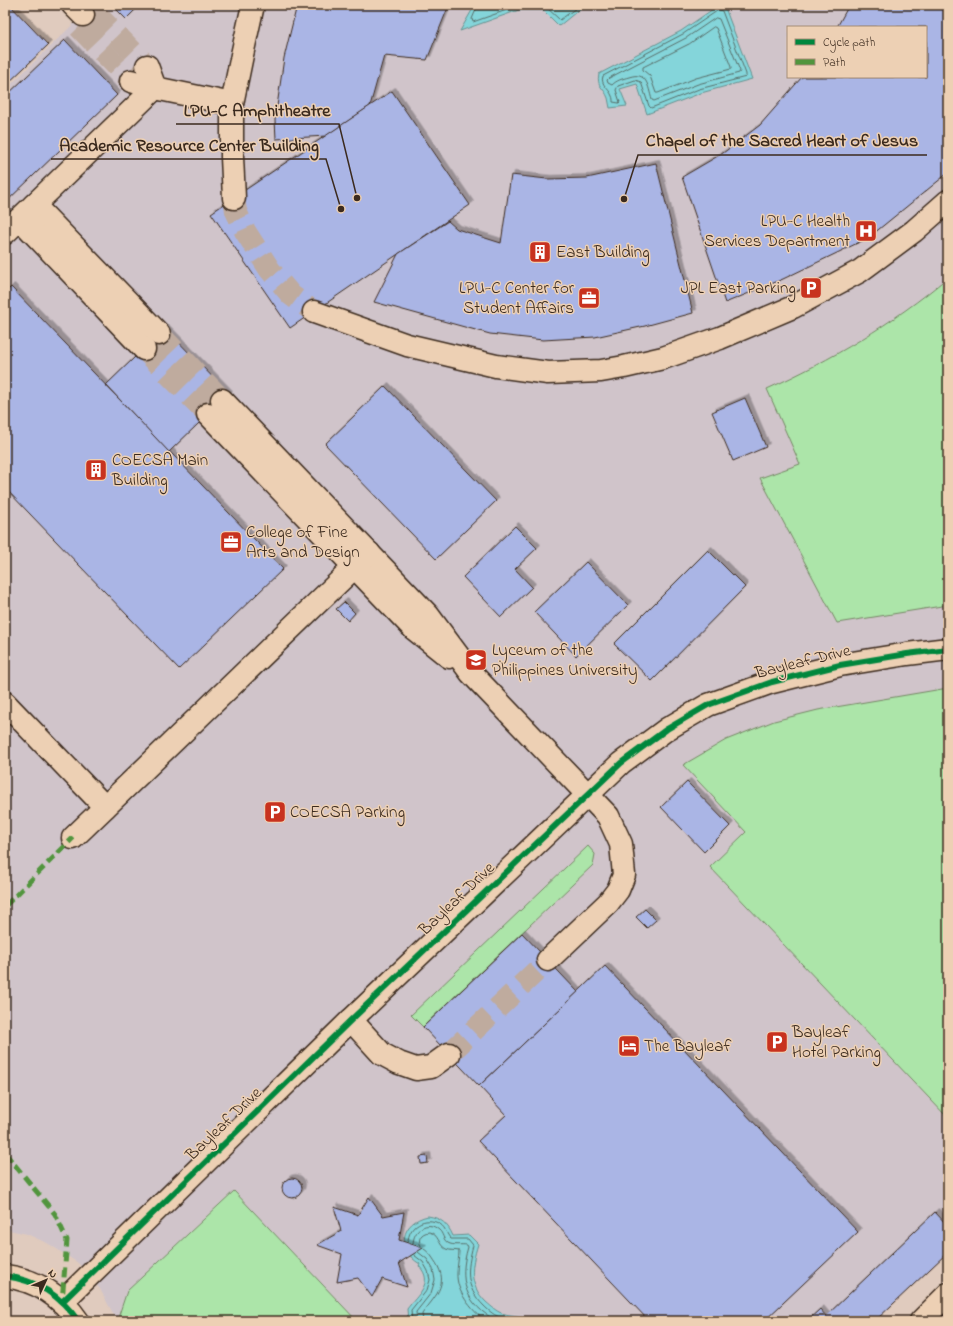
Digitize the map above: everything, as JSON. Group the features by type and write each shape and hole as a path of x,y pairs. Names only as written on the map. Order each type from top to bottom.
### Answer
{"street":[{"path":"234,198 232,104 254,5"},
{"path":"147,66 155,88"},
{"path":"131,81 155,88 232,104"},
{"path":"151,341 20,219 155,88"},
{"path":"314,312 407,345 496,366 548,373 601,371 624,368 670,356 720,338 794,307 860,271 914,231 948,201"},
{"path":"215,407 362,560 428,615 471,673 608,816 621,844 624,874 618,890 608,903 548,960"},
{"path":"73,838 362,560"},
{"name":"Bayleaf Drive","path":"62,1302 351,1020 588,794 621,763 667,729 708,704 772,682 840,665 948,649"},
{"path":"5,703 105,807"},
{"path":"351,1020 382,1054 404,1065 416,1069 431,1067 449,1054"},
{"path":"5,1276 22,1279 37,1284 62,1302 78,1321"},
{"path":"921,1321 948,1294"}],"shaded area":[{"name":"Lyceum of the Philippines University","path":"93,5 948,5 948,1252 875,1321 117,1321 100,1289 78,1263 49,1244 27,1234 5,1229 5,90"}],"green space":[{"path":"948,277 948,605 837,623 760,478 800,464 767,389 815,366 884,325"},
{"path":"948,688 948,1118 710,867 746,832 683,765 726,740 774,721 818,710"},
{"path":"588,846 595,854 593,865 423,1027 411,1015"},
{"path":"234,1191 357,1321 117,1321 127,1291"}],"water":[{"path":"475,5 580,5 581,8 559,26 543,10 519,10 460,31"},
{"path":"719,5 724,5 752,79 701,93 647,114 637,84 620,89 627,106 610,108 608,98 599,84 599,74 681,31"},
{"path":"428,1216 437,1218 444,1222 453,1236 469,1235 478,1244 474,1260 473,1275 476,1289 486,1302 495,1310 520,1317 528,1321 408,1321 407,1309 423,1289 425,1278 419,1266 420,1264 412,1258 407,1251 404,1237 412,1224 419,1219"}],"building":[{"path":"5,5 10,5 48,45 5,86"},
{"path":"112,5 140,5 126,19"},
{"path":"297,5 449,5 427,60 384,56 370,106 326,136 276,139 275,120 284,58"},
{"path":"849,5 948,5 948,173 868,238 783,279 725,303 682,177 723,153 760,125 801,78 927,78 927,26 838,26"},
{"path":"65,40 117,95 5,203 5,97"},
{"path":"392,91 470,205 290,328 211,213"},
{"name":"East Building","path":"656,163 693,313 645,326 595,337 543,340 490,334 374,302 398,254 448,221 457,229 501,243 511,175 547,179 587,178"},
{"name":"COECSA Main Building","path":"11,287 283,569 179,669 5,488 5,293"},
{"path":"165,328 229,394 169,452 106,385"},
{"path":"385,386 496,501 436,559 325,444"},
{"path":"745,398 766,447 733,461 712,412"},
{"path":"515,526 537,548 515,569 532,587 501,617 463,577"},
{"path":"708,550 745,587 652,681 614,644"},
{"path":"586,562 628,605 576,656 534,612"},
{"path":"344,602 355,613 348,621 336,609"},
{"path":"687,782 730,826 704,852 661,807"},
{"path":"645,909 656,920 647,928 636,917"},
{"path":"522,933 578,992 479,1086 423,1027"},
{"path":"605,966 858,1232 764,1321 649,1321 478,1141 506,1115 479,1086"},
{"path":"427,1156 428,1163 421,1164 420,1157"},
{"path":"292,1178 299,1181 302,1188 299,1195 292,1198 285,1195 282,1188 285,1181"},
{"path":"369,1197 383,1216 404,1212 399,1240 423,1248 399,1263 407,1287 382,1279 372,1297 358,1278 337,1282 342,1254 317,1245 341,1231 334,1207 358,1215"},
{"path":"935,1212 948,1226 948,1252 875,1321 807,1321 820,1309 826,1316"}],"tunnel":[{"path":"94,12 147,66"},
{"path":"79,27 131,81"},
{"path":"234,198 236,211 245,231 270,270 291,295 314,312"},
{"path":"159,334 222,400"},
{"path":"144,349 208,414"},
{"path":"449,1054 548,960"}],"marked path":[{"path":"5,906 73,838"},
{"path":"5,1153 55,1214 67,1240 62,1302"}],"cycle path":[{"path":"62,1302 351,1020 621,763 667,729 708,705 772,682 840,665 948,649"},
{"path":"5,1276 27,1281 47,1291 64,1304 78,1321"}],"place":[{"name":"LPU-C Amphitheatre","path":"357,198"},
{"name":"Chapel of the Sacred Heart of Jesus","path":"624,199"},
{"name":"Academic Resource Center Building","path":"341,209"},
{"name":"LPU-C Health Services Department","path":"866,231"},
{"name":"East Building","path":"540,252"},
{"name":"JPL East Parking","path":"811,288"},
{"name":"LPU-C Center for Student Affairs","path":"589,298"},
{"name":"COECSA Main Building","path":"96,470"},
{"name":"College of Fine Arts and Design","path":"231,542"},
{"name":"Lyceum of the Philippines University","path":"476,660"},
{"name":"COECSA Parking","path":"275,812"},
{"name":"Bayleaf Hotel Parking","path":"777,1042"},
{"name":"The Bayleaf","path":"629,1046"}]}
